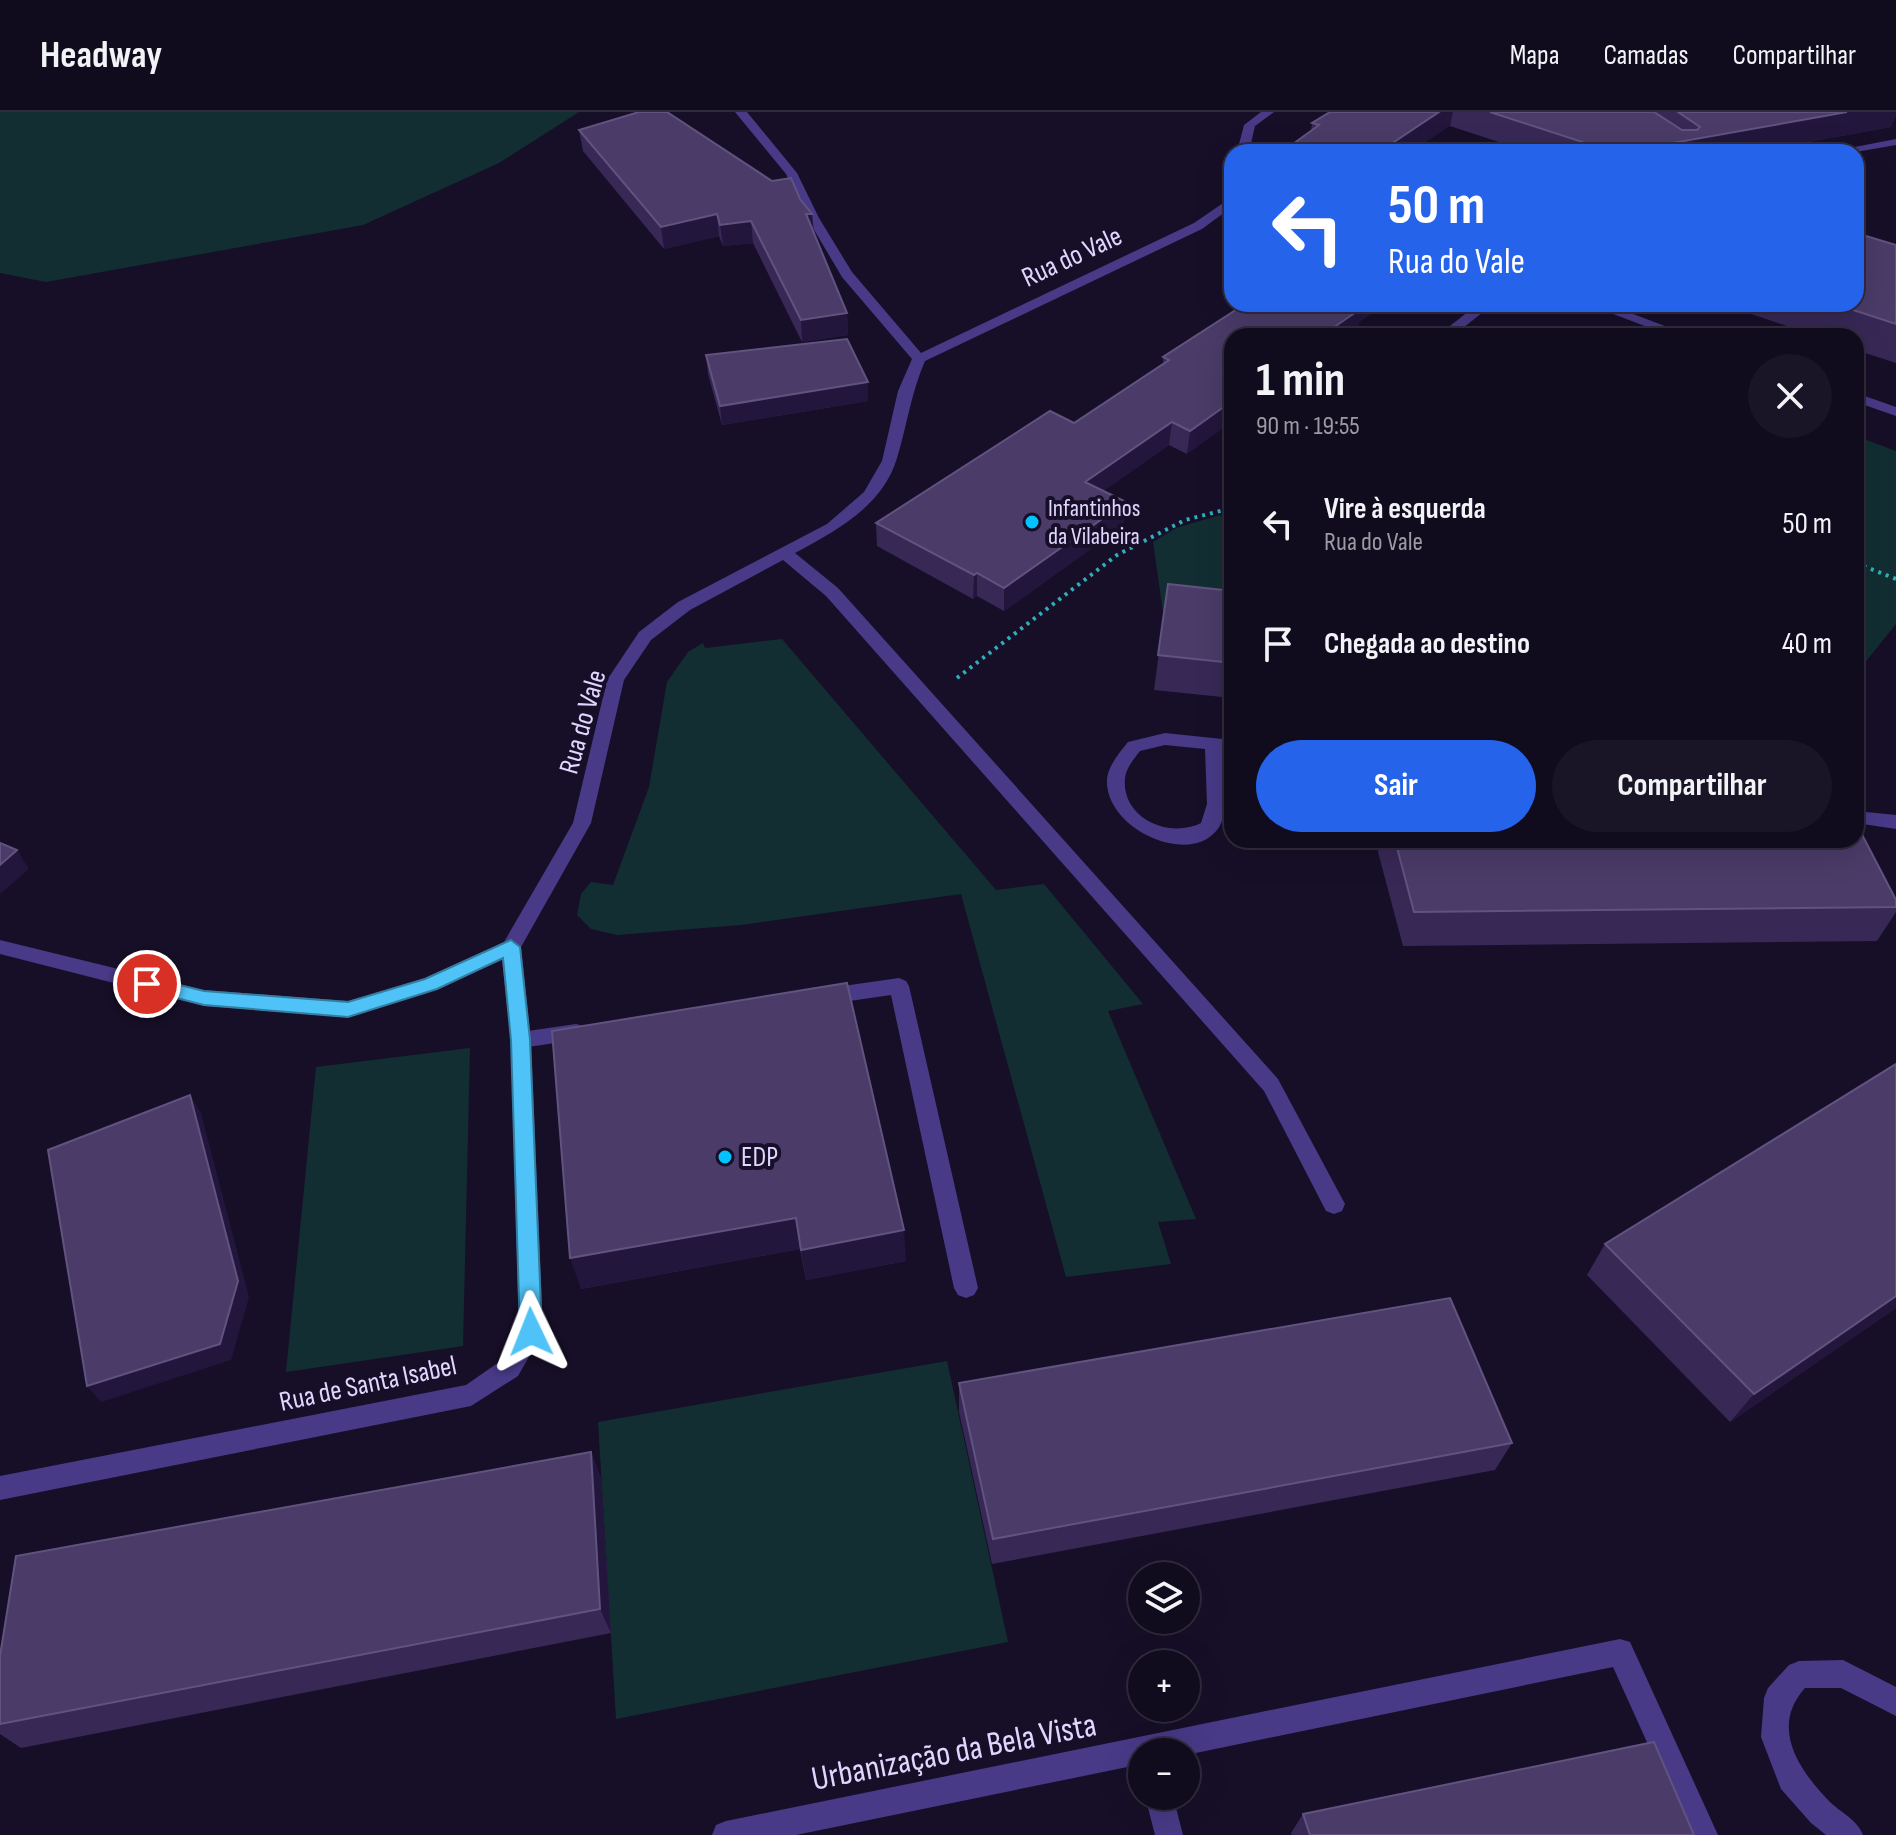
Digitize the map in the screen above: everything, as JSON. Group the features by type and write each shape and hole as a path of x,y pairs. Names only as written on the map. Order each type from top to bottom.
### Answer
{"street":[{"path":"741,112 791,173 813,218 847,274 919,359"},
{"path":"1245,144 1250,125 1268,112"},
{"path":"1864,147 1896,142"},
{"name":"Rua do Vale","path":"511,947 582,823 616,680 645,636 684,606 832,527 870,495 889,461 905,391 919,359 1198,226 1224,207"},
{"path":"1454,328 1476,312"},
{"path":"1616,312 1662,328"},
{"path":"1864,400 1896,412"},
{"path":"786,554 832,592 1271,1085 1334,1204"},
{"path":"1165,739 1223,745 1216,804 1209,827 1186,837 1160,834 1137,821 1119,802 1116,776 1134,746 1165,739"},
{"path":"1864,818 1896,822"},
{"path":"0,947 204,998 348,1009 431,984 511,947"},
{"name":"Rua de Santa Isabel","path":"0,1488 471,1395 510,1368 531,1332 521,1040 511,947"},
{"path":"804,999 899,986 966,1288"},
{"path":"521,1040 600,1029"},
{"name":"Urbanização da Bela Vista","path":"1200,1740 1620,1652 1704,1835"},
{"path":"1849,1835 1821,1813 1791,1779 1775,1737 1778,1698 1799,1675 1843,1674 1896,1702"},
{"name":"Urbanização da Bela Vista","path":"726,1835 1128,1755"},
{"path":"1163,1810 1169,1835"}],"path":[{"path":"928,700 1117,555 1185,520 1224,510"},
{"path":"1864,566 1896,579"}],"green space":[{"path":"0,112 579,112 499,163 363,225 46,282 0,273"},
{"path":"1864,439 1896,451 1896,624 1864,664"},
{"path":"1220,515 1224,518 1224,626 1164,619 1153,542 1176,528"},
{"path":"782,639 996,890 1044,884 1143,1004 1108,1011 1196,1219 1158,1222 1171,1264 1066,1277 961,894 741,925 617,935 591,929 577,915 581,894 591,882 613,885 649,787 667,682 688,652 703,643 705,648"},
{"path":"470,1048 463,1346 286,1372 316,1067"},
{"path":"947,1361 1008,1642 616,1719 598,1422"}],"building":[{"path":"639,112 667,112 772,181 791,178 800,199 812,214 806,214 847,313 801,320 751,221 720,225 717,214 661,227 579,130"},
{"path":"1330,112 1439,112 1391,144 1293,144 1319,125 1312,123"},
{"path":"1490,112 1654,112 1682,130 1697,130 1700,127 1678,112 1847,112 1667,144 1588,144"},
{"path":"1864,235 1896,245 1896,324 1859,312 1864,312"},
{"path":"1233,312 1356,312 1333,328 1224,328 1224,407 1190,431 1172,422 1085,482 1126,502 1004,588 876,523 1050,411 1074,423 1169,360 1163,357"},
{"path":"847,339 868,382 720,406 706,355"},
{"path":"1168,584 1224,590 1224,662 1158,655"},
{"path":"1864,838 1896,900 1896,907 1414,912 1397,848 1864,848"},
{"path":"0,843 17,850 0,865"},
{"name":"EDP","path":"847,983 904,1230 801,1250 796,1218 570,1258 552,1031"},
{"path":"1896,1064 1896,1296 1754,1394 1605,1244"},
{"path":"190,1095 238,1281 220,1344 87,1386 48,1150"},
{"path":"1450,1298 1512,1443 993,1539 959,1383"},
{"path":"591,1452 600,1609 0,1724 0,1656 16,1556"},
{"path":"1654,1742 1694,1835 1310,1835 1303,1814"}],"place":[{"name":"Infantinhos da Vilabeira","path":"1032,522"},
{"name":"EDP","path":"725,1157"}],"route":[{"path":"147,984 204,998 348,1009 431,984 511,947 521,1040 531,1332"}]}
